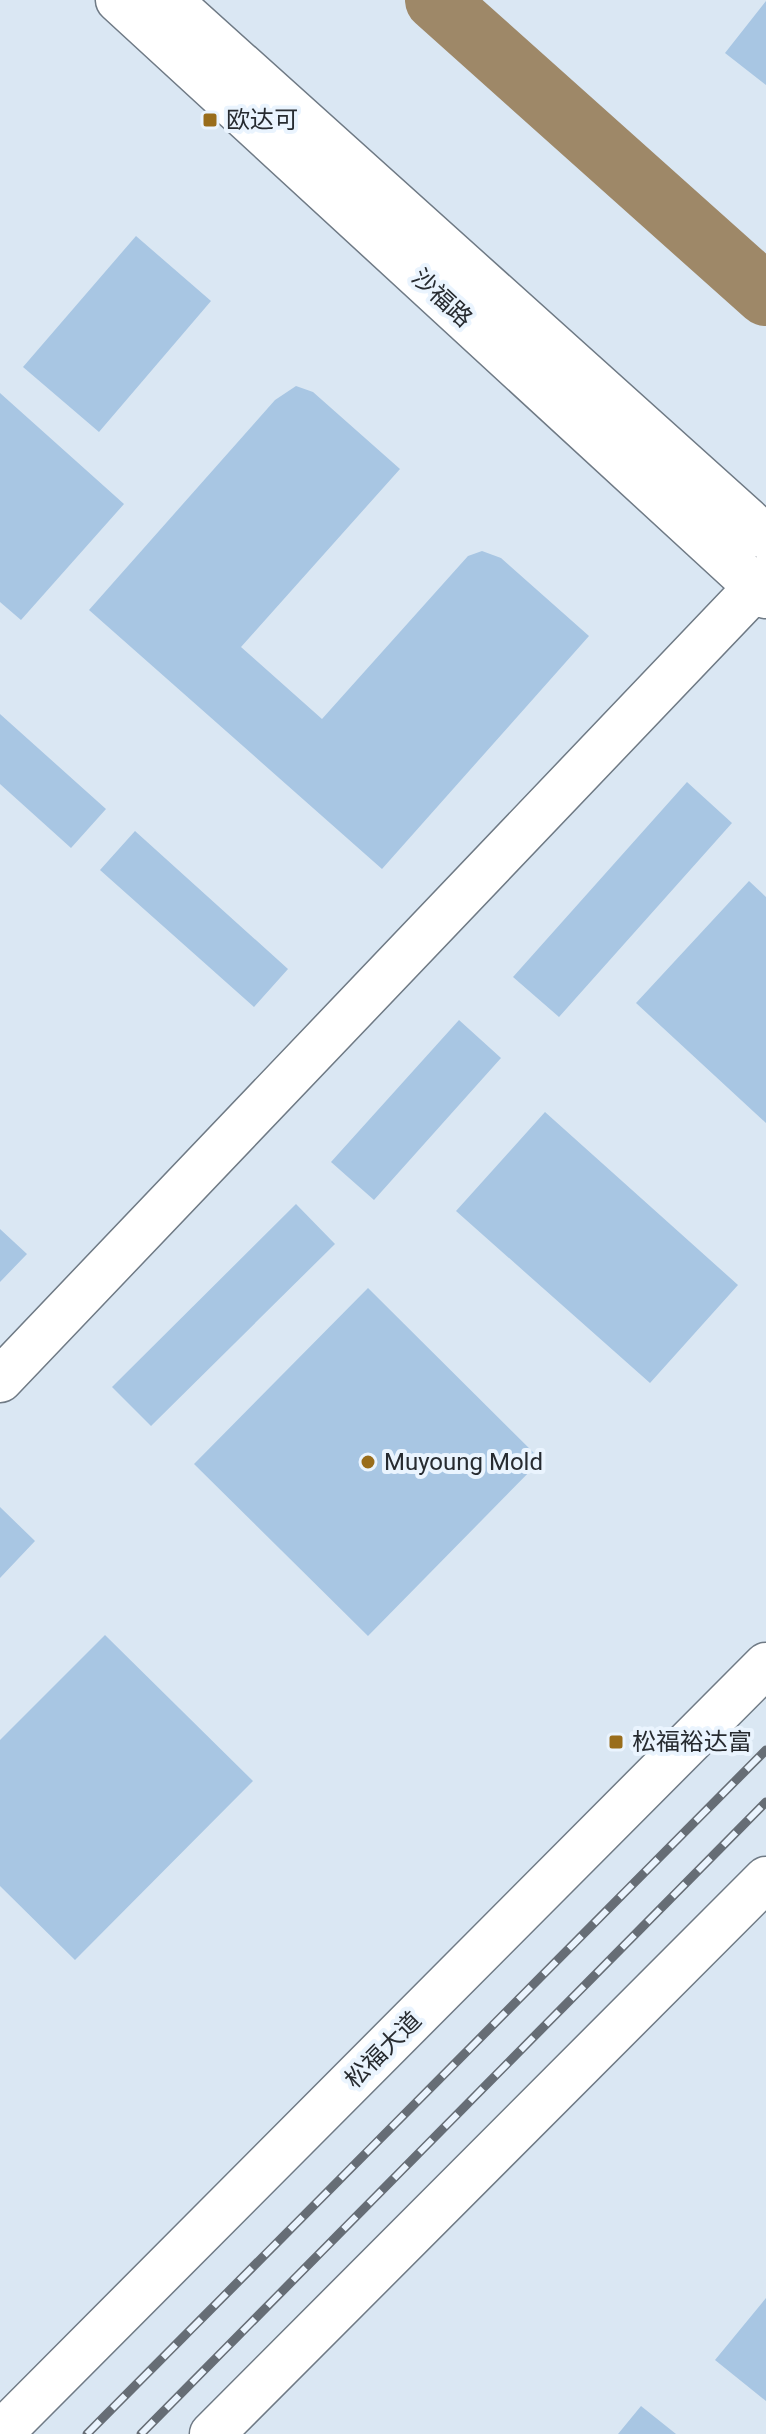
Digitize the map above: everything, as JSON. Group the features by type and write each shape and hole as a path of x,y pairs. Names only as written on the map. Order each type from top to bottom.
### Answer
{"street":[{"name":"沙福路","path":"118,0 763,587"},
{"name":"沙福路","path":"169,0 766,537"},
{"path":"0,1380 763,587"},
{"name":"松福大道","path":"0,2434 766,1665"},
{"path":"212,2434 766,1879"}],"building":[{"path":"766,1 766,85 725,53"},
{"path":"136,236 211,301 99,432 23,367"},
{"path":"296,386 313,392 400,469 241,647 322,719 468,556 482,551 501,558 589,636 382,869 89,610 275,400"},
{"path":"0,393 124,504 21,620 0,602"},
{"path":"0,714 106,809 71,848 0,784"},
{"path":"687,782 732,823 559,1017 513,977"},
{"path":"135,831 288,969 254,1007 100,870"},
{"path":"749,881 766,897 766,1123 636,1003"},
{"path":"459,1020 501,1058 374,1200 331,1162"},
{"path":"545,1112 738,1285 650,1383 456,1211"},
{"path":"296,1204 335,1244 151,1426 112,1387"},
{"path":"0,1229 27,1254 0,1282"},
{"name":"Muyoung Mold","path":"368,1288 541,1460 368,1636 194,1464"},
{"path":"0,1507 35,1541 0,1578"},
{"path":"105,1635 253,1781 75,1960 0,1886 0,1740"},
{"path":"766,2298 766,2401 715,2360"},
{"path":"641,2406 676,2434 618,2434"}],"waterway":[{"path":"436,0 766,295"}],"railway":[{"path":"87,2434 766,1750"},
{"path":"141,2434 766,1802"}],"place":[{"name":"欧达可","path":"210,120"},
{"name":"Muyoung Mold","path":"368,1462"},
{"name":"松福裕达富","path":"616,1742"}]}
